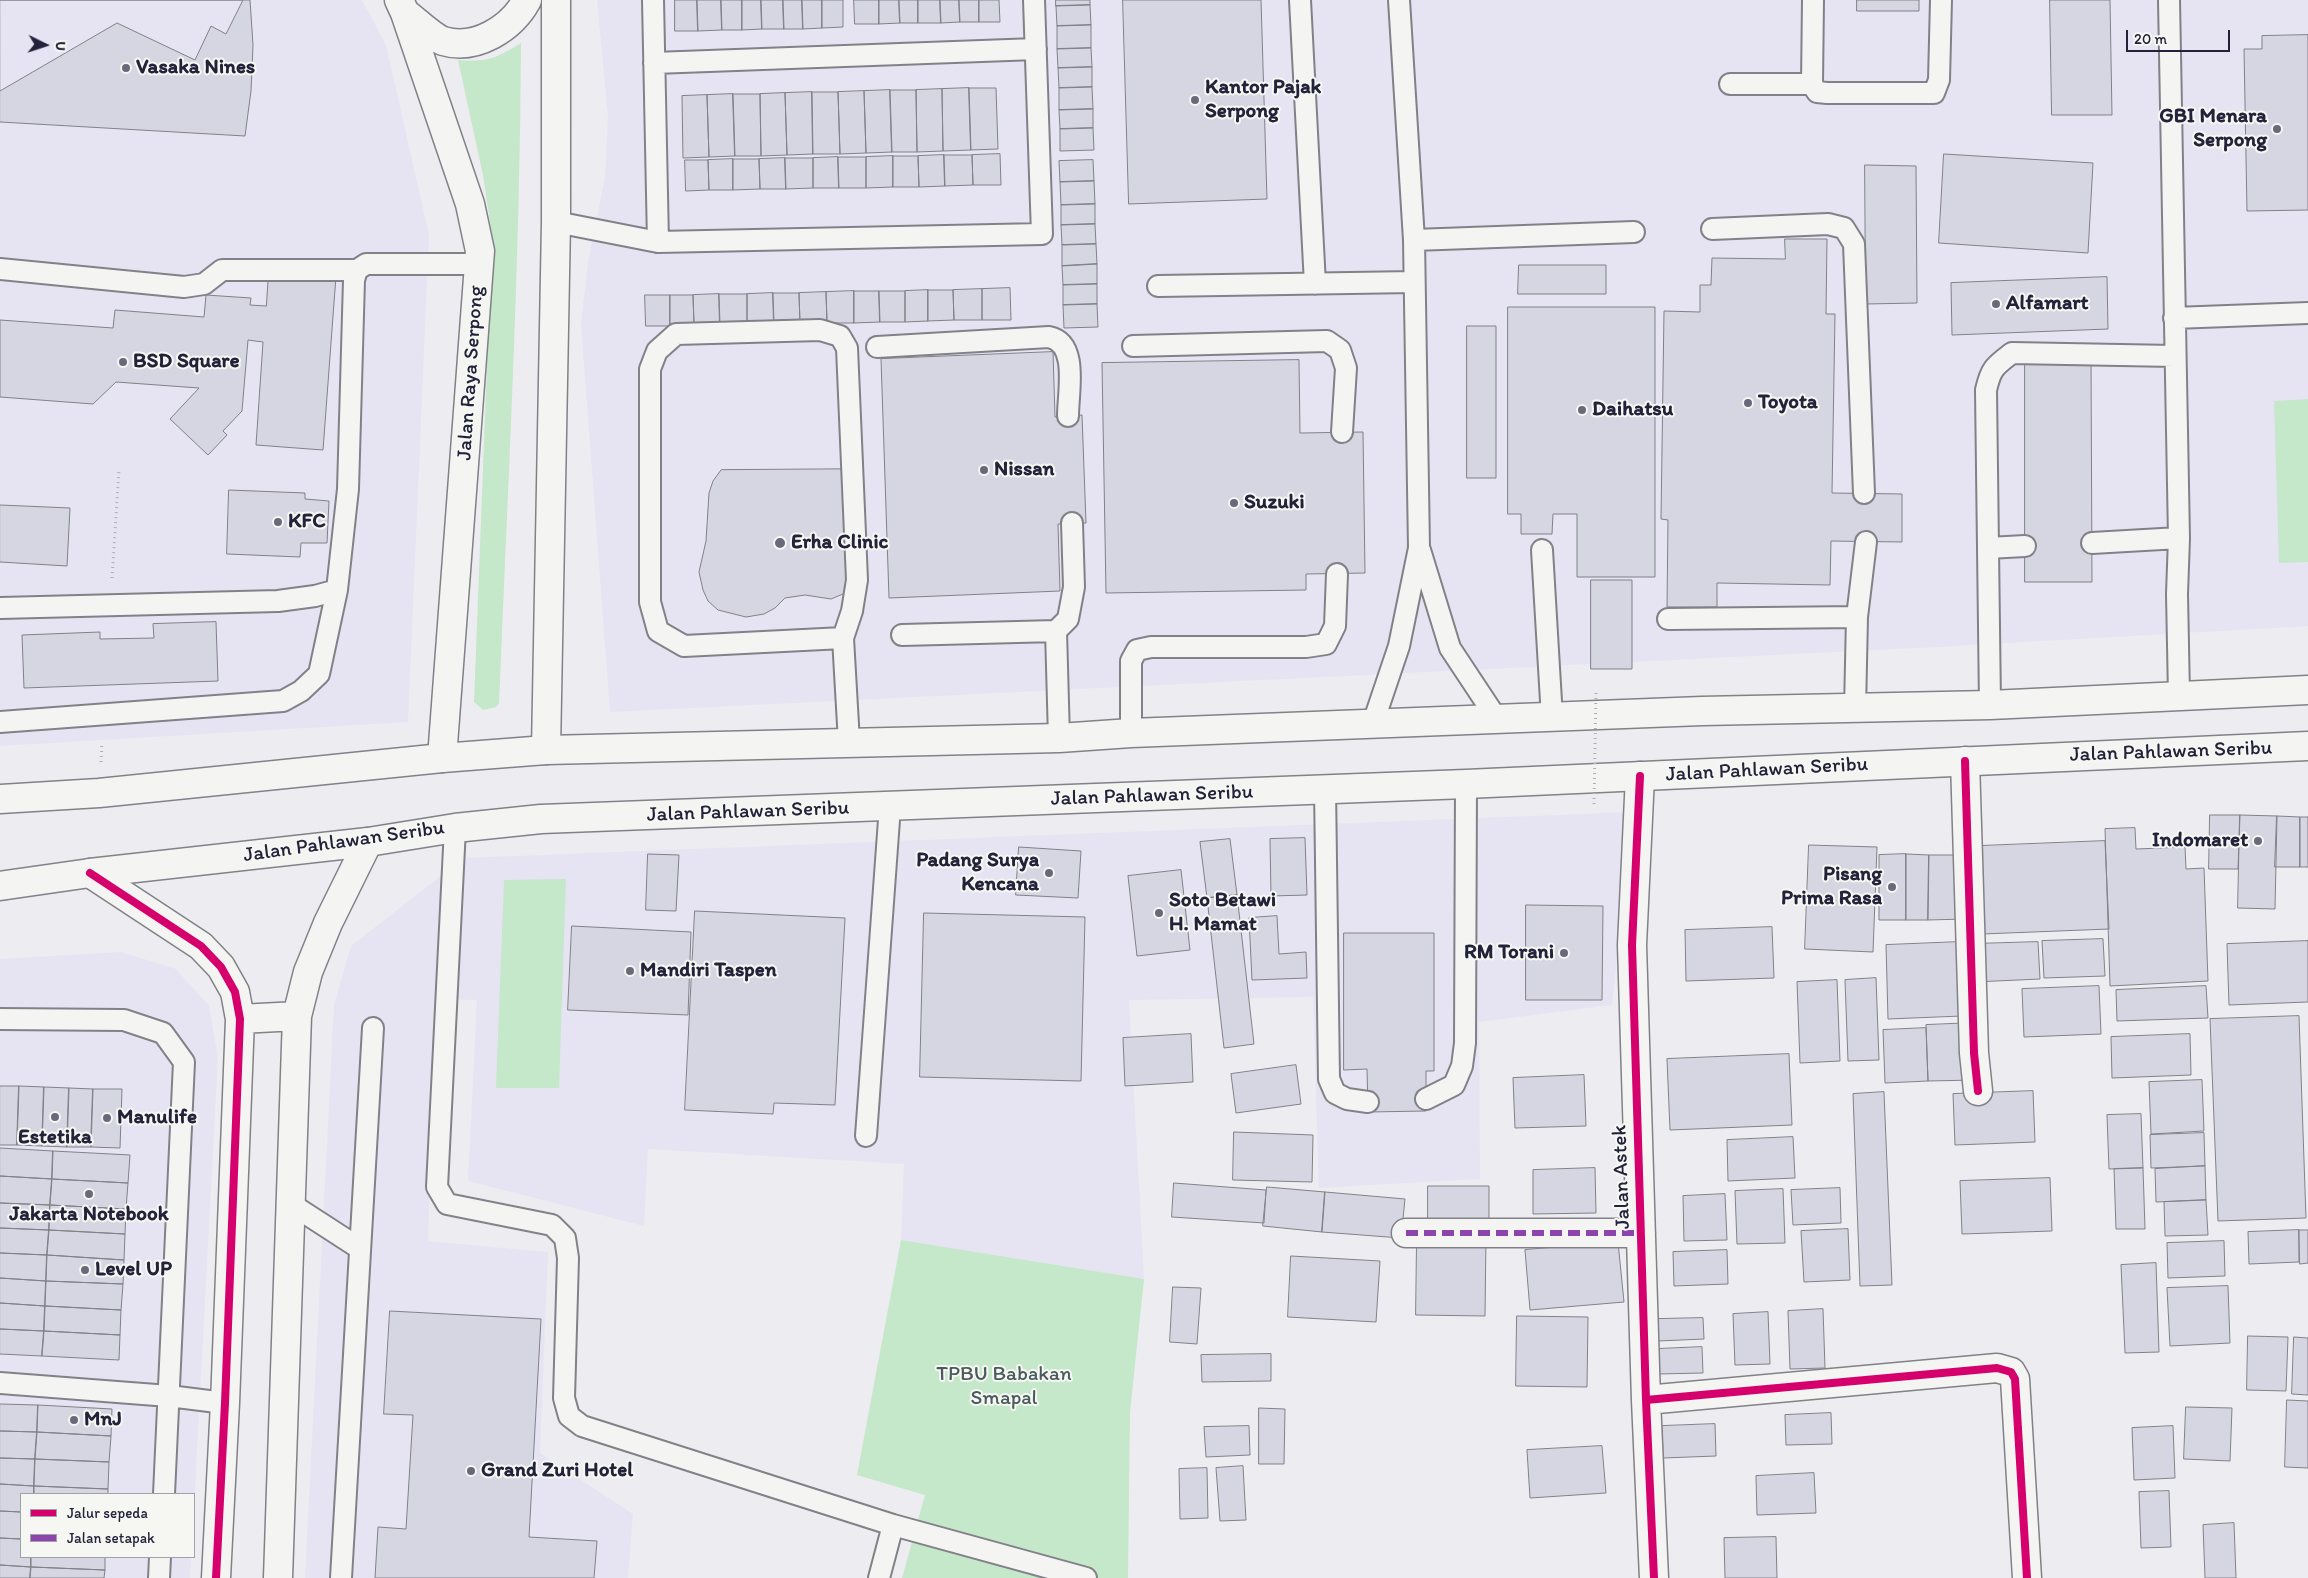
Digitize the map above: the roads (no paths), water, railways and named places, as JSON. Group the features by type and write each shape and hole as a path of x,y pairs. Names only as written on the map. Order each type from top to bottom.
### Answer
{"main road":[{"path":"402,7 441,40 458,43 488,37 502,29 523,7 527,0"},
{"path":"546,750 556,222 556,0"},
{"name":"Jalan Raya Serpong","path":"402,7 470,204 480,251 442,758"},
{"path":"0,799 99,793 442,758 546,750 1059,738 1132,732 1552,718 1702,710 1855,709 1990,705 2308,690"},
{"name":"Jalan Pahlawan Seribu","path":"0,886 90,873 368,842 455,828 541,819 1466,784 2308,746"},
{"path":"1965,761 1974,1053 1978,1091"},
{"name":"Jalan Astek","path":"1640,776 1632,945 1646,1400 1654,1578"},
{"path":"278,1578 297,1016 314,956 368,842"},
{"path":"90,873 201,946 221,967 235,992 240,1019 216,1578"},
{"path":"240,1019 297,1016"},
{"path":"1406,1233 1641,1233"},
{"path":"1646,1400 1997,1368 2011,1372 2015,1379 2027,1578"}],"lane":[{"path":"653,0 658,242"},
{"path":"556,222 658,242 1042,234 1034,0"},
{"path":"1300,0 1315,284"},
{"path":"1373,723 1399,646 1419,548 1414,240 1399,0"},
{"path":"1813,0 1812,84 1817,92 1826,93 1934,93 1939,80 1941,0"},
{"path":"2169,0 2174,356 2179,538 2176,594 2179,696"},
{"path":"654,63 1036,49"},
{"path":"1730,84 1812,84"},
{"path":"1712,229 1828,224 1844,228 1854,244 1864,493"},
{"path":"1414,240 1634,232"},
{"path":"0,269 184,287 204,284 222,270 357,270 366,264 479,264"},
{"path":"0,722 283,701 301,691 319,674 337,590 348,489 354,280 357,270"},
{"path":"1158,286 1315,284 1415,291"},
{"path":"2174,318 2308,313"},
{"path":"843,638 684,646 658,631 650,602 650,368 657,350 676,334 820,330 840,336 847,348 857,580 852,611 843,638 849,742"},
{"path":"878,348 1058,339 1064,345 1069,359 1068,416"},
{"path":"1133,346 1327,341 1340,350 1346,368 1342,432"},
{"path":"1990,705 1986,390 1990,373 1998,363 2012,353 2174,356"},
{"path":"902,635 1056,631 1068,619 1074,587 1072,523"},
{"path":"2092,543 2179,538"},
{"path":"1855,709 1857,617 1866,542"},
{"path":"1988,548 2025,546"},
{"path":"1419,548 1450,648 1497,719"},
{"path":"1542,550 1552,718"},
{"path":"1132,732 1131,661 1137,650 1151,646 1306,647 1326,644 1336,626 1337,574"},
{"path":"0,608 278,600 316,596 337,590"},
{"path":"1668,618 1857,617"},
{"path":"1056,631 1059,738"},
{"path":"1426,1099 1454,1085 1462,1066 1465,1043 1466,784"},
{"path":"1325,788 1329,1079 1335,1093 1347,1099 1368,1102"},
{"path":"866,1136 890,806"},
{"path":"455,828 437,1187 447,1204 552,1225 565,1238 568,1258 564,1398 569,1416 582,1426 893,1525 1086,1578"},
{"path":"0,1019 124,1020 163,1033 184,1062 164,1493"},
{"path":"341,1578 373,1028"},
{"path":"291,1204 360,1248"},
{"path":"0,1383 169,1396 225,1403"},
{"path":"879,1578 893,1525"},
{"path":"159,1578 160,1558"}],"place":[{"name":"Vasaka Nines","path":"126,68"},
{"name":"Kantor Pajak Serpong","path":"1195,100"},
{"name":"GBI Menara Serpong","path":"2277,129"},
{"name":"Alfamart","path":"1996,304"},
{"name":"BSD Square","path":"123,362"},
{"name":"Toyota","path":"1748,403"},
{"name":"Daihatsu","path":"1582,410"},
{"name":"Nissan","path":"984,470"},
{"name":"Suzuki","path":"1234,503"},
{"name":"KFC","path":"278,522"},
{"name":"Erha Clinic","path":"780,543"},
{"name":"Indomaret","path":"2258,841"},
{"name":"Padang Surya Kencana","path":"1049,873"},
{"name":"Pisang Prima Rasa","path":"1892,887"},
{"name":"Soto Betawi H. Mamat","path":"1159,913"},
{"name":"RM Torani","path":"1564,953"},
{"name":"Mandiri Taspen","path":"630,971"},
{"name":"Estetika","path":"55,1117"},
{"name":"Manulife","path":"107,1118"},
{"name":"Jakarta Notebook","path":"89,1194"},
{"name":"Level UP","path":"85,1270"},
{"name":"MnJ","path":"74,1420"},
{"name":"Grand Zuri Hotel","path":"471,1471"}],"park label":[{"name":"TPBU Babakan Smapal","path":"1004,1387"}]}
